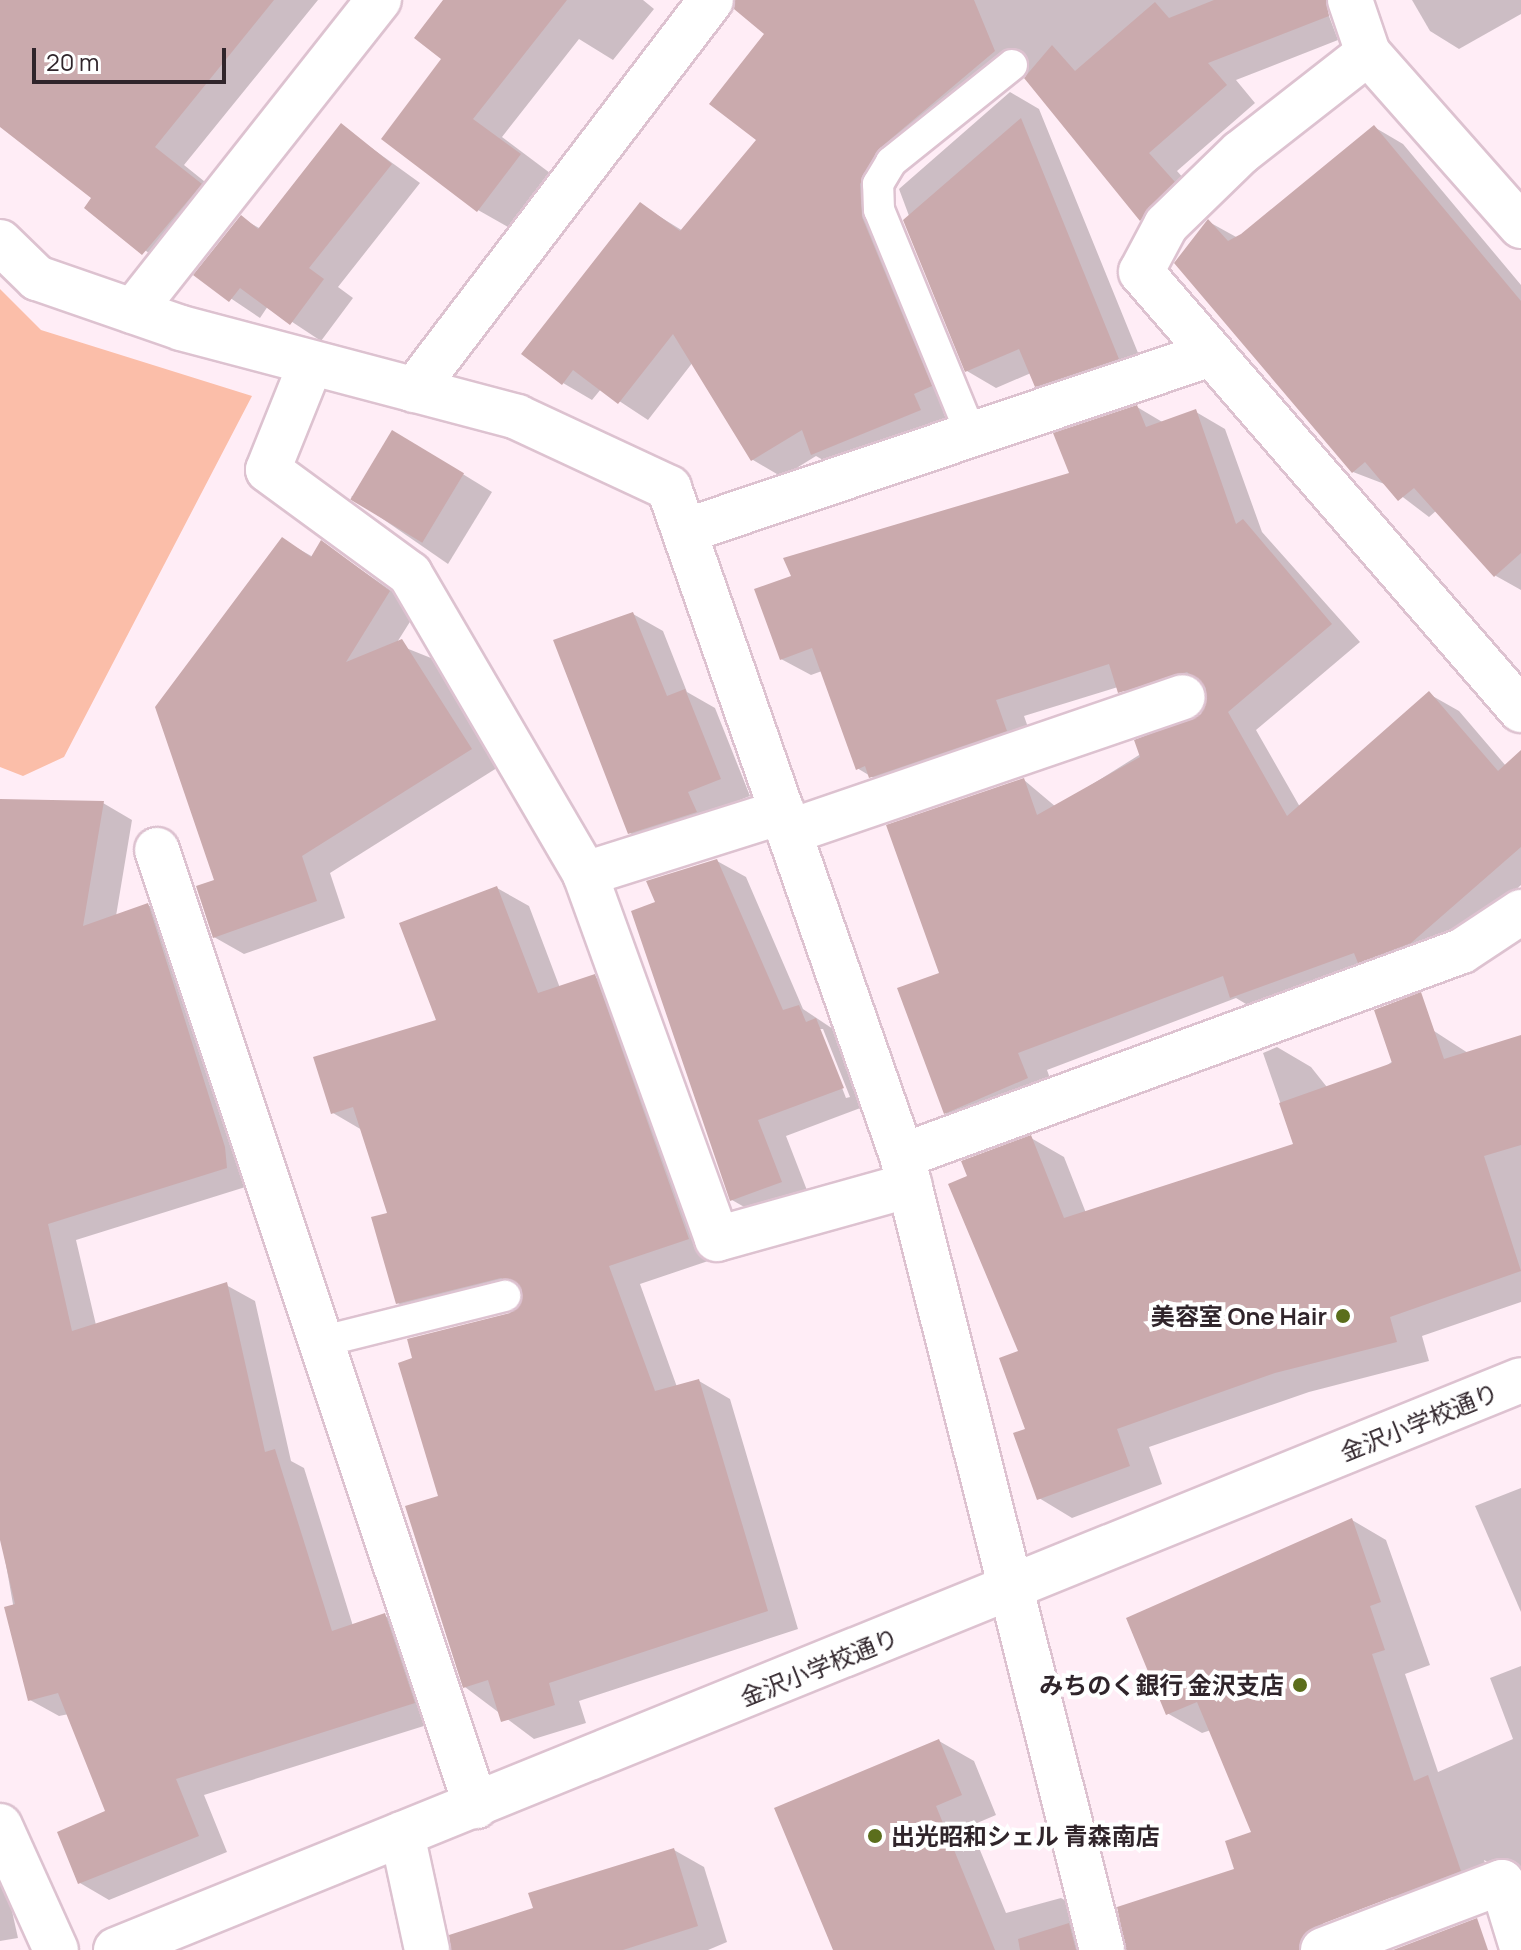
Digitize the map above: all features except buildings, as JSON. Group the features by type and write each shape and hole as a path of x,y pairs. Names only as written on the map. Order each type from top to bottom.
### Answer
{"street":[{"path":"133,311 379,0"},
{"path":"414,390 711,0"},
{"path":"1350,0 1368,53 1521,226"},
{"path":"1368,53 1240,153 1166,225 1141,272 1208,355 1521,710"},
{"path":"0,242 37,278 133,311 311,363 517,417 625,463 669,488 688,530 906,1171 1014,1588 1102,1950"},
{"path":"688,530 1208,355"},
{"path":"311,363 268,470 410,574 585,874 717,1239 906,1171 1462,951 1521,912"},
{"path":"585,874 786,822 1183,697"},
{"path":"157,850 476,1806"},
{"name":"金沢小学校通り","path":"116,1950 1521,1380"},
{"path":"0,1826 56,1950"},
{"path":"402,1834 427,1950"},
{"path":"1323,1950 1512,1878 1521,1944"}],"lane":[{"path":"971,434 879,210 878,184 891,162 1012,65"},
{"path":"320,1342 505,1296"}],"shaded area":[{"path":"0,289 41,330 252,396 64,757 23,776 0,767"}],"place":[{"name":"美容室 One Hair","path":"1343,1316"},
{"name":"みちのく銀行 金沢支店","path":"1300,1685"},
{"name":"出光昭和シェル 青森南店","path":"875,1836"}]}
